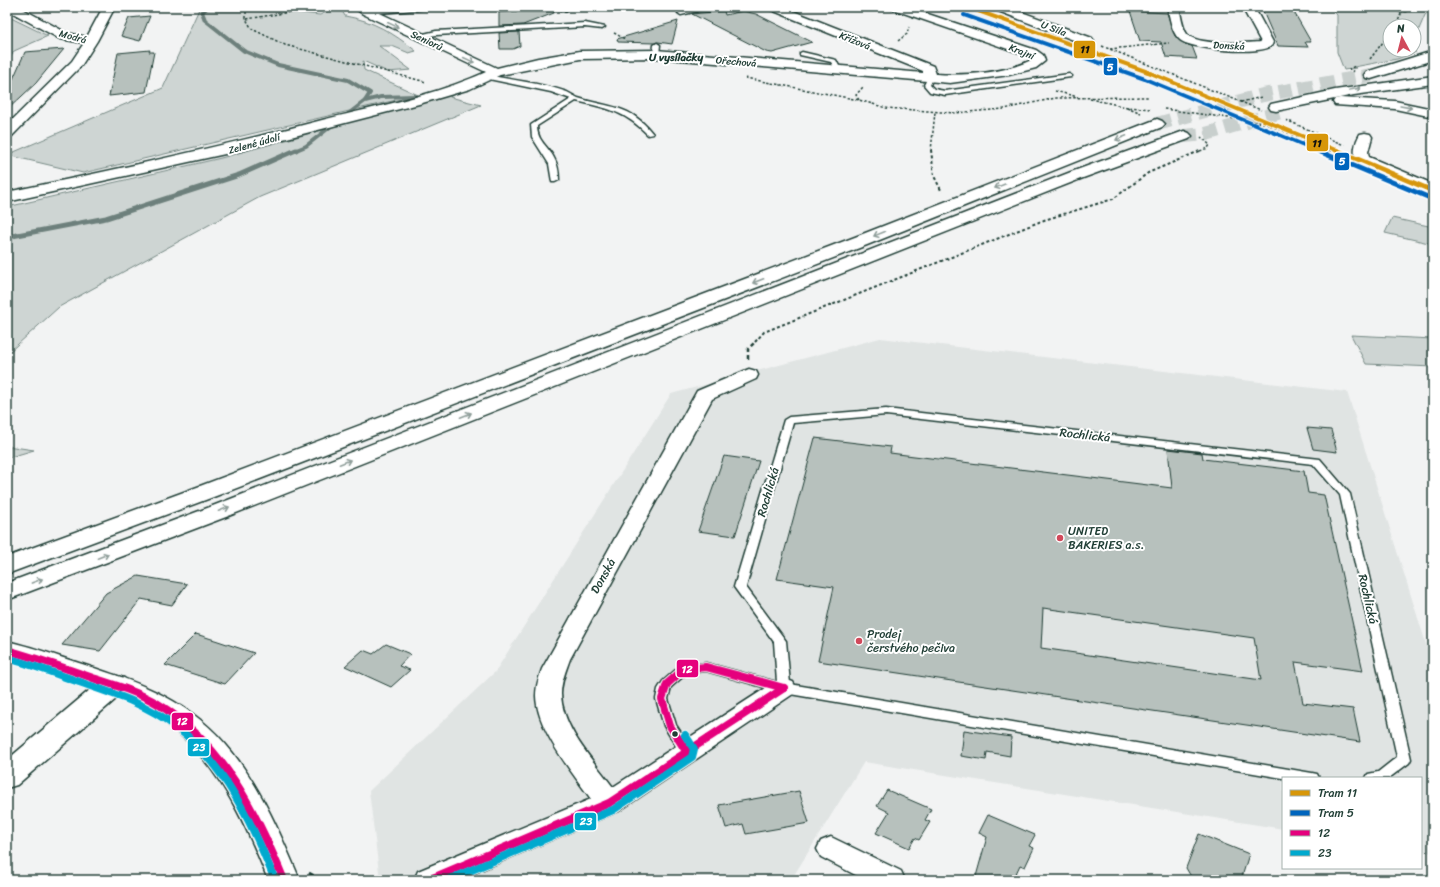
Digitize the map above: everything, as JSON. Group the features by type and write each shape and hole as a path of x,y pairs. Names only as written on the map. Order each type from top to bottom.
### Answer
{"main road":[{"path":"1433,55 1413,63 1371,75 1433,70"},
{"path":"1282,112 1319,96 1361,88 1433,80"},
{"path":"1282,112 1307,105 1348,102 1395,105 1433,113"},
{"path":"7,566 861,242 1153,114"},
{"path":"7,592 1077,175 1190,136"},
{"path":"7,650 114,686 157,703 192,727 218,752 238,782 267,835 284,880"},
{"path":"7,777 114,686"}],"street":[{"name":"Modrá","path":"13,7 15,10 64,36 91,41"},
{"path":"7,133 77,63 91,41 109,7"},
{"name":"Křížová","path":"773,7 929,70 930,78"},
{"name":"Krajní","path":"896,7 1032,53 1039,58 1039,61 1035,64 987,75 958,78 930,78"},
{"name":"U Sila","path":"997,7 1088,41"},
{"name":"Donská","path":"1173,7 1183,37 1187,41 1198,44 1252,46 1266,45 1267,42 1248,7"},
{"name":"Seniorů","path":"363,10 418,36 491,74"},
{"name":"Ořechová","path":"491,74 580,55 656,50 838,70 930,78"},
{"name":"Zelené údolí","path":"7,197 220,151 414,101 465,86 491,74"},
{"path":"1365,137 1361,152 1363,159 1433,189"},
{"name":"Donská","path":"609,803 556,725 549,700 551,675 558,658 704,394 749,375"},
{"path":"428,880 609,803 784,688"},
{"path":"831,849 892,880"}],"lane":[{"path":"363,10 428,7"},
{"path":"554,7 565,9"},
{"path":"681,13 698,9 729,7"},
{"path":"418,36 459,32 585,25 602,27"},
{"path":"802,54 834,61 838,70"},
{"path":"491,74 566,94 575,100 614,108 638,121 650,134"},
{"path":"930,78 927,85 932,90 945,93 1069,76"},
{"path":"555,180 553,162 537,141 533,131 534,124 546,116 571,104 575,100"},
{"name":"Rochlická","path":"784,688 780,641 740,587 789,420 886,412 1316,461 1344,494 1404,759 1382,776 1377,777"},
{"path":"686,751 670,726 662,699 664,689 667,684 684,669 706,666 784,688 1306,777"}],"path":[{"path":"246,7 246,19 252,29 285,45 357,62 395,75 433,84"},
{"path":"1395,7 1400,13 1399,18"},
{"path":"1400,13 1422,7"},
{"path":"246,19 296,11 347,10"},
{"path":"880,50 903,39 907,34 910,24"},
{"path":"1369,60 1382,43"},
{"path":"1158,44 1109,49 1262,111"},
{"path":"1354,76 1355,73 1349,68 1360,64"},
{"path":"743,78 859,100 886,108 935,112 991,111 1056,98 1148,97"},
{"path":"1241,102 1264,97"},
{"path":"1084,98 1153,114 1264,122 1343,157"},
{"path":"1128,107 1153,114"},
{"path":"935,112 931,135 931,152 935,181 943,193"},
{"path":"1282,112 1361,152"},
{"path":"749,375 748,349 764,332 1044,220 1113,199 1148,173 1208,148 1210,145 1204,138 1190,136"}],"shaded area":[{"path":"200,7 281,7 294,12 320,15 335,7 341,9 345,16 365,21 383,29 416,51 409,53 392,46 379,46 411,70 388,72 363,61 364,70 418,95 83,173 7,155 163,88"},
{"path":"1330,7 1433,7 1425,15 1422,22 1422,18 1382,18 1382,58 1400,58 1344,70 1337,52 1337,15"},
{"path":"7,16 48,36 14,51 7,64"},
{"path":"455,93 450,97 481,105 260,197 59,307 7,354 7,207 221,158"},
{"path":"1392,218 1433,227 1433,244 1385,233"},
{"path":"1351,335 1433,339 1433,367 1366,364"},
{"path":"880,338 1347,392 1433,666 1433,853 1422,851 1422,777 1282,777 1282,829 864,762 791,880 380,880 369,791 495,672 671,394"},
{"path":"7,446 34,450 7,458"}],"building":[{"path":"1261,7 1291,7 1311,42 1305,42 1308,47 1278,46"},
{"path":"553,10 554,13 523,25 499,26 499,12"},
{"path":"724,11 725,15 743,11 756,14 812,42 772,53 766,52 692,14"},
{"path":"1130,11 1167,13 1175,36 1185,44 1192,46 1197,59 1166,57 1161,42 1140,41"},
{"path":"150,16 140,41 121,36 129,18"},
{"path":"678,21 672,44 658,42 618,42 617,39"},
{"path":"519,32 520,46 513,49 500,49 499,33"},
{"path":"64,49 36,83 7,110 7,86 13,79 25,52"},
{"path":"150,50 149,52 154,52 146,92 109,96 118,53"},
{"path":"1307,428 1331,430 1337,452 1313,449"},
{"name":"UNITED BAKERIES a.s.","path":"815,438 891,447 890,453 1172,488 1168,449 1202,453 1203,459 1304,471 1308,493 1324,495 1363,671 1295,662 1303,703 1353,709 1360,742 818,661 834,587 777,579","holes":["1043,608 1254,638 1261,680 1041,648"]},
{"path":"724,456 759,461 735,536 698,531"},
{"path":"138,576 187,584 172,605 141,599 100,651 62,645 106,593"},
{"path":"196,634 254,653 225,684 165,665"},
{"path":"386,644 410,654 399,666 410,670 391,687 345,666 363,650 373,654"},
{"path":"964,730 1011,737 1010,756 987,752 986,760 961,756"},
{"path":"887,790 931,809 925,820 930,822 919,840 915,838 909,848 876,833 889,812 877,806"},
{"path":"799,791 809,823 746,834 743,824 726,828 719,805"},
{"path":"988,815 1035,835 1029,846 1034,848 1025,867 1020,865 1013,880 975,880 987,837 979,833"},
{"path":"1199,834 1249,854 1241,880 1193,880 1186,868"}],"waterway":[{"path":"208,7 202,12 205,20 244,51 278,65 348,80 370,93 365,101"},
{"path":"365,101 381,97 415,96"},
{"path":"343,118 365,101"},
{"path":"294,151 306,146 330,127"},
{"path":"7,237 106,218 239,175 296,150"}],"tunnel":[{"path":"1157,124 1263,95 1371,75"},
{"path":"1184,136 1206,134 1284,111"}],"tram line":[{"name":"11","path":"967,7 1148,72 1433,191"},
{"name":"5","path":"964,15 1145,79 1430,198"}],"transit line":[{"name":"12","path":"7,650 48,662 150,699 181,720 202,739 235,781 262,829 284,880"},
{"name":"23","path":"7,658 128,699 145,706 176,726 213,763 228,785 242,807 254,831 275,880"},
{"name":"12","path":"686,751 670,726 662,699 667,684 684,669 706,667 784,688"},
{"name":"12","path":"428,880 609,803 784,688"},
{"name":"23","path":"448,880 613,810 692,757 694,749 685,735"}],"place":[{"name":"UNITED BAKERIES a.s.","path":"1060,538"},
{"name":"Prodej čerstvého pečiva","path":"859,641"}],"district":[{"name":"U vysílačky","path":"676,57"}]}
